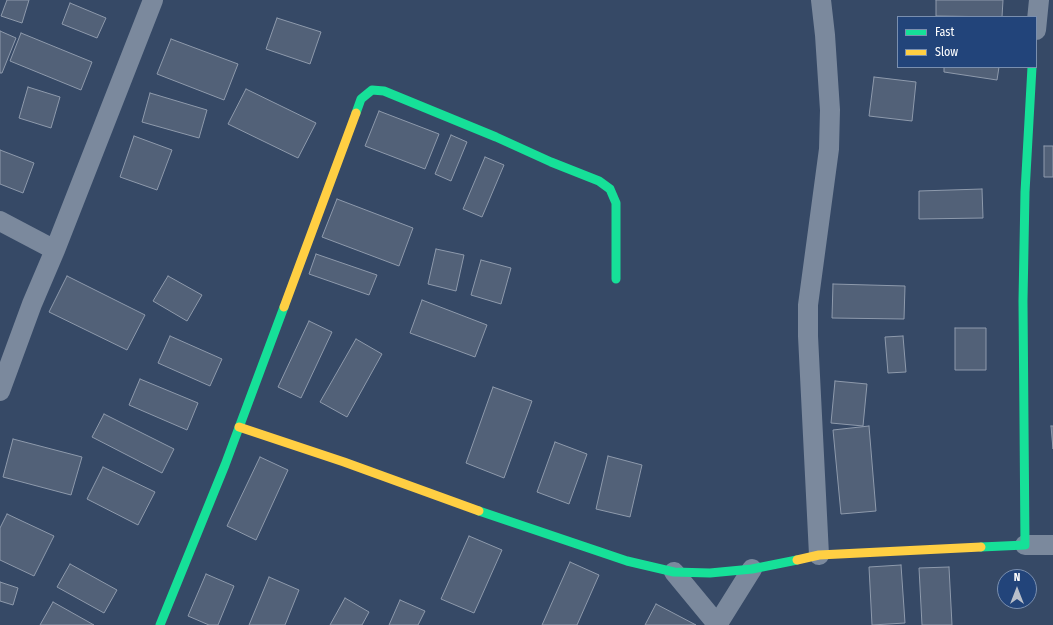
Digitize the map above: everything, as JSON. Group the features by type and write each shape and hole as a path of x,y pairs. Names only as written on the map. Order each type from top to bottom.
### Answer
{"street":[{"path":"0,391 32,304 55,250 153,0"},
{"path":"819,555 808,336 808,305 829,149 830,110 821,0"},
{"path":"1037,20 1039,0"},
{"path":"1025,545 1025,192 1032,68"},
{"path":"160,625 225,466 361,99 372,90 384,91 496,137 551,162 599,181 610,189 616,203 616,279"},
{"path":"0,221 55,250"},
{"path":"239,427 344,462 582,546 627,560 674,572 710,573 752,569 819,555 1053,544"},
{"path":"674,572 717,624 752,569"}],"building":[{"path":"7,0 29,0 22,23 1,16"},
{"path":"936,0 1003,0 1002,16 936,16"},
{"path":"70,3 106,18 97,38 62,24"},
{"path":"277,18 321,32 310,64 266,49"},
{"path":"0,31 16,38 2,73 0,73"},
{"path":"21,33 92,62 81,90 10,61"},
{"path":"171,39 238,64 224,100 157,74"},
{"path":"944,68 999,68 997,80 944,72"},
{"path":"874,77 916,82 912,121 869,116"},
{"path":"28,87 60,97 51,128 19,118"},
{"path":"246,89 316,123 298,158 228,124"},
{"path":"150,93 207,110 199,138 142,122"},
{"path":"379,111 439,134 425,169 365,146"},
{"path":"451,135 467,142 451,181 435,174"},
{"path":"134,136 172,150 157,190 120,177"},
{"path":"1044,146 1053,146 1053,177 1044,177"},
{"path":"0,150 34,163 23,193 0,184"},
{"path":"485,157 504,165 482,217 463,209"},
{"path":"982,189 983,218 919,219 919,191"},
{"path":"337,199 413,228 399,266 322,237"},
{"path":"436,249 464,255 456,291 428,284"},
{"path":"316,254 377,275 369,295 309,274"},
{"path":"481,260 511,268 501,304 471,295"},
{"path":"67,276 145,315 127,350 49,312"},
{"path":"168,276 202,295 187,321 153,301"},
{"path":"833,284 905,286 904,319 832,318"},
{"path":"422,300 487,325 475,357 410,333"},
{"path":"309,321 332,332 301,398 278,387"},
{"path":"955,328 986,328 986,370 955,370"},
{"path":"170,336 222,359 210,386 158,363"},
{"path":"903,336 906,372 888,373 885,337"},
{"path":"356,339 382,354 347,417 320,402"},
{"path":"140,379 198,403 187,430 129,405"},
{"path":"835,381 867,384 863,426 831,423"},
{"path":"493,387 532,401 504,478 466,463"},
{"path":"104,414 174,449 162,473 92,437"},
{"path":"869,426 876,511 841,514 833,430"},
{"path":"1051,426 1053,426 1053,449"},
{"path":"13,439 82,457 71,495 3,477"},
{"path":"555,442 587,454 569,504 537,492"},
{"path":"608,456 642,465 630,517 596,509"},
{"path":"260,457 288,470 256,540 227,526"},
{"path":"103,467 155,492 138,525 87,499"},
{"path":"7,514 54,536 34,576 0,560 0,528"},
{"path":"469,536 502,550 474,613 441,599"},
{"path":"570,562 599,575 577,625 542,625"},
{"path":"70,564 117,590 104,613 57,587"},
{"path":"901,565 905,623 872,625 869,567"},
{"path":"949,567 952,625 922,625 919,568"},
{"path":"206,574 234,586 218,625 209,625 188,616"},
{"path":"269,577 299,590 285,625 249,625"},
{"path":"0,582 18,588 13,605 0,601"},
{"path":"345,598 369,612 362,625 330,625"},
{"path":"400,600 425,611 418,625 389,625"},
{"path":"53,602 94,625 40,625"},
{"path":"656,604 696,625 645,625"}],"traffic: fast":[{"path":"981,547 1025,545 1023,301 1025,192 1032,68"},
{"path":"356,113 361,99 372,90 384,91 599,181 610,189 616,203 616,279"},
{"path":"160,625 225,465 284,307"},
{"path":"479,511 627,561 674,572 710,573 752,569 797,560"}],"traffic: slow":[{"path":"284,307 356,113"},
{"path":"239,427 344,462 479,511"},
{"path":"797,560 819,555 981,547"}]}
